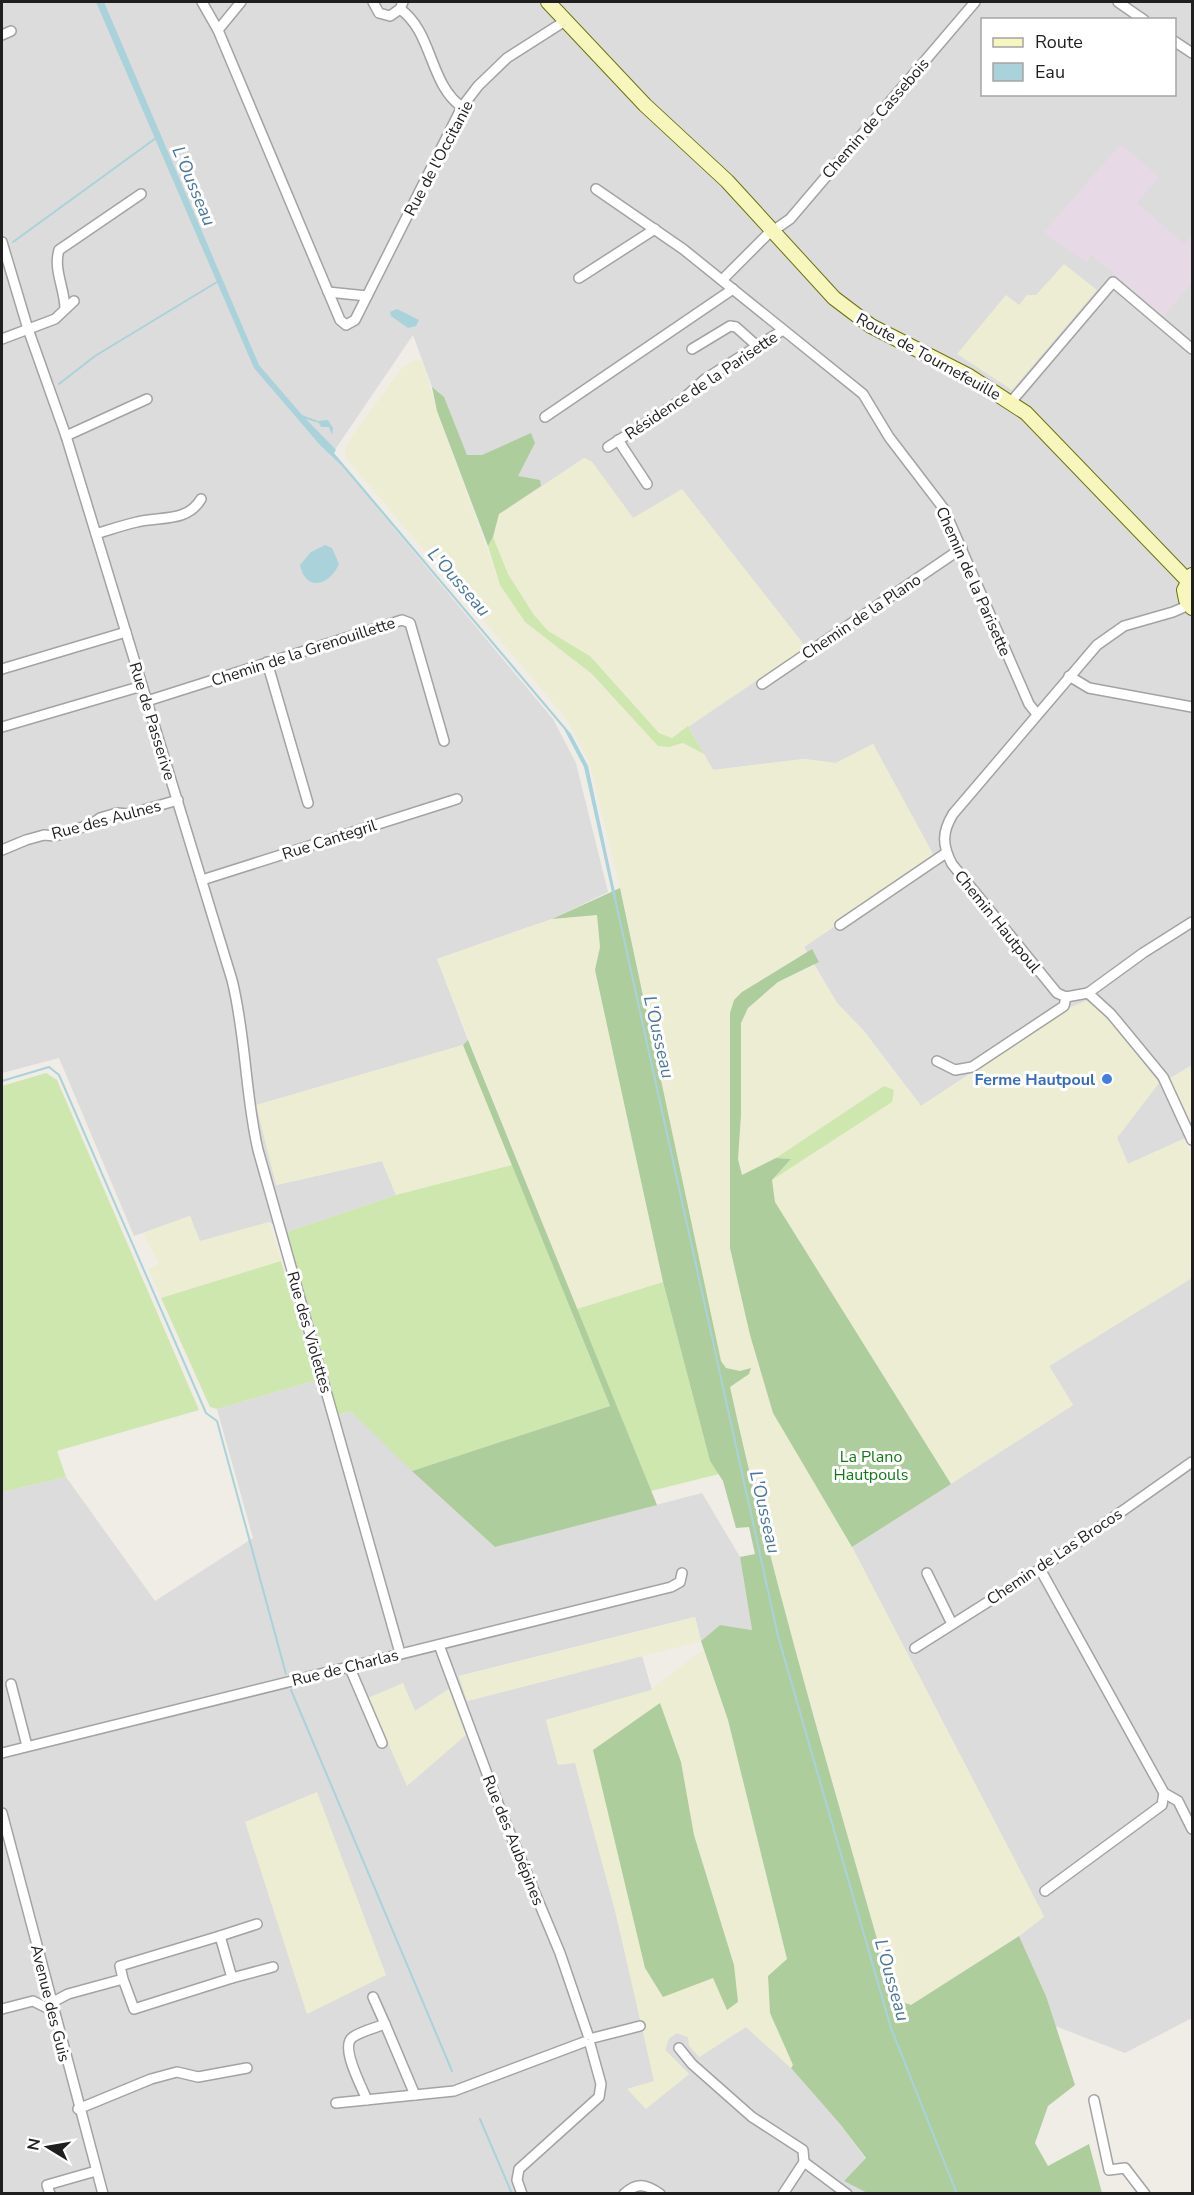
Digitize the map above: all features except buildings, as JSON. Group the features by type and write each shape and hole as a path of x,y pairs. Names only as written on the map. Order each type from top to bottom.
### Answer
{"street":[{"name":"Rue de l'Occitanie","path":"202,2 218,30 340,320 346,325 355,320 462,107 478,86 507,58 565,21"},
{"path":"227,2 240,3"},
{"path":"372,2 375,9 390,16 402,5 416,24 445,88 462,107"},
{"name":"Route de Tournefeuille","path":"548,2 621,80 727,182 820,285 853,314 893,338 969,376 1011,402 1065,451 1190,577"},
{"name":"Chemin de Cassebois","path":"772,232 790,219 975,2"},
{"path":"1118,2 1141,18"},
{"path":"218,30 240,3"},
{"path":"2,35 11,31"},
{"path":"1176,42 1192,53"},
{"name":"Chemin de la Parisette","path":"596,189 655,229 722,280 868,400 889,437 944,509 1029,704 1037,714"},
{"path":"65,309 65,296 56,262 59,250 141,194"},
{"path":"579,278 655,229"},
{"path":"722,280 772,232"},
{"name":"Rue de Passerive","path":"2,242 28,330 66,436 239,1007"},
{"path":"1011,402 1113,282 1192,349"},
{"path":"545,417 733,289"},
{"path":"328,292 367,296"},
{"path":"2,339 55,319 74,301"},
{"path":"692,349 730,326 736,327 756,345"},
{"name":"Résidence de la Parisette","path":"608,447 683,399 705,379 783,330"},
{"path":"66,436 147,399"},
{"name":"Résidence de la Parisette","path":"618,440 646,484"},
{"path":"96,534 138,521 178,516 190,512 201,499"},
{"name":"Chemin de la Plano","path":"762,684 962,548"},
{"path":"1190,577 1184,594 1191,606"},
{"name":"Chemin Hautpoul","path":"1066,997 1057,993 952,864 946,853 943,838 946,826 953,814 1096,645 1114,630 1136,621 1191,606"},
{"name":"Chemin de la Grenouillette","path":"147,701 402,620 410,623 444,741"},
{"path":"2,669 126,632"},
{"path":"267,662 308,803"},
{"path":"1069,676 1089,688 1192,707"},
{"path":"2,727 142,686"},
{"name":"Rue Cantegril","path":"202,880 457,798"},
{"name":"Rue des Aulnes","path":"2,850 44,835 55,836 117,813 129,814 178,800"},
{"path":"840,925 946,853"},
{"path":"937,1061 955,1070 972,1067 1064,1006 1066,997 1088,993 1143,953 1192,922"},
{"path":"1088,993 1111,1014 1163,1077 1192,1140"},
{"name":"Rue des Violettes","path":"239,1007 251,1112 258,1150 400,1653"},
{"name":"Chemin de Las Brocos","path":"915,1648 1040,1569 1192,1462"},
{"path":"1040,1569 1164,1793 1178,1801 1192,1829"},
{"name":"Rue de Charlas","path":"2,1754 672,1587 680,1582 682,1573"},
{"path":"927,1573 952,1624"},
{"name":"Rue des Aubépines","path":"439,1645 502,1814 560,1953 601,2084 599,2097 519,2169 517,2180 522,2193"},
{"path":"349,1666 382,1743"},
{"path":"11,1684 27,1746"},
{"path":"1045,1891 1162,1805 1164,1793"},
{"name":"Avenue des Guis","path":"2,1813 78,2109 103,2193"},
{"path":"257,1924 120,1966 134,2009 273,1967"},
{"path":"220,1936 232,1978"},
{"path":"2,2009 33,2001 45,2007 68,1994 123,1979"},
{"path":"373,1997 415,2095"},
{"path":"367,2100 347,2052 348,2044 353,2037 385,2024"},
{"path":"336,2103 454,2091 589,2040 640,2026"},
{"path":"679,2048 692,2064 752,2117 803,2150 804,2162 783,2193"},
{"path":"78,2109 168,2074 177,2072 198,2077 247,2068"},
{"path":"1094,2100 1109,2170 1125,2168 1145,2193"},
{"path":"804,2162 847,2193"},
{"path":"50,2193 47,2185 96,2171"},
{"path":"624,2193 634,2186 642,2185 660,2193"}],"shaded area":[{"path":"2,2 1192,2 1192,1065 1169,1079 1192,1135 1128,1164 1071,1007 921,1106 863,1030 837,1003 804,947 935,858 873,744 836,763 804,759 713,770 688,726 806,647 633,518 592,462 584,458 483,526 413,335 332,454 553,719 576,763 608,892 552,919 437,959 468,1040 463,1045 257,1105 277,1185 382,1161 396,1195 287,1232 269,1222 199,1242 190,1216 134,1236 59,1058 2,1073"},
{"path":"1121,144 1159,177 1137,203 1184,244 1192,234 1192,283 1164,316 1092,255 1086,263 1044,232"},
{"path":"1192,1278 1192,2018 1125,2053 1055,2026 1046,1996 1019,1936 1044,1917 852,1547 1073,1405 1049,1366"},
{"path":"317,1380 339,1415 350,1411 495,1547 702,1493 740,1557 752,1630 720,1625 701,1641 695,1617 459,1676 467,1701 642,1656 652,1690 546,1720 558,1764 575,1762 615,1910 655,2081 628,2089 646,2108 689,2074 665,2050 669,2038 677,2033 688,2037 699,2057 746,2027 791,2068 840,2124 866,2159 844,2181 867,2193 2,2193 2,1492 66,1477 155,1601 253,1538 217,1409","holes":["403,1684 415,1711 449,1689 407,1786"]}],"green space":[{"path":"1064,264 1097,290 1012,390 957,354 1006,295 1019,305 1027,295 1036,295"},
{"path":"422,360 437,411 500,585 525,622 592,674 669,747 683,743 704,754 713,770 804,759 836,763 873,744 935,858 804,947 805,952 742,992 734,1000 730,1014 730,1248 750,1335 773,1412 852,1547 1044,1916 1019,1936 911,2005 894,1999 780,1595 730,1387 749,1374 750,1368 740,1371 726,1368 721,1361 625,908 589,761 566,718 347,459 345,451 350,439 402,368 413,361"},
{"path":"432,387 444,397 467,455 482,455 531,433 535,443 518,476 540,480 541,486 499,514 493,537 488,546 437,411"},
{"path":"585,458 592,462 633,518 682,489 806,647 672,738 659,733 590,656 548,631 534,615 508,574 493,537 499,514"},
{"path":"493,537 508,574 534,615 548,631 590,656 659,733 672,738 688,726 704,754 683,743 669,747 658,746 592,674 525,622 500,585 488,546"},
{"path":"620,888 721,1361 726,1368 740,1371 751,1368 749,1374 730,1387 787,1618 894,1999 911,2005 1019,1936 1046,1996 1075,2085 1048,2106 1035,2143 1048,2166 1089,2144 1102,2193 867,2193 844,2181 866,2158 791,2068 793,2065 770,2013 768,1976 787,1959 728,1720 701,1641 720,1625 752,1630 740,1557 755,1554 749,1527 736,1528 723,1481 710,1461 663,1282 595,970 600,947 597,915 552,919"},
{"path":"597,915 600,947 595,970 663,1282 577,1309 437,959 552,919"},
{"name":"La Plano Hautpouls","path":"812,949 819,962 778,982 748,1008 741,1023 741,1115 738,1159 742,1175 776,1158 791,1159 772,1180 775,1202 951,1484 852,1547 773,1413 750,1335 730,1248 730,1013 734,1000 742,992"},
{"path":"814,966 837,1003 863,1030 921,1106 1071,1007 1090,999 1107,1015 1159,1083 1117,1138 1128,1164 1184,1139 1192,1155 1192,1278 1049,1366 1073,1405 951,1484 775,1202 772,1180 892,1102 884,1086 776,1158 742,1176 738,1159 741,1115 741,1023 748,1008 778,982"},
{"path":"468,1040 657,1505 495,1547 412,1471 610,1406 463,1045"},
{"path":"463,1045 512,1165 396,1195 382,1161 276,1185 256,1105"},
{"path":"1192,1065 1192,1131 1169,1079"},
{"path":"46,1073 57,1080 199,1410 57,1451 66,1477 2,1492 2,1086"},
{"path":"884,1086 894,1090 892,1102 772,1180 791,1159 776,1158"},
{"path":"512,1165 610,1406 412,1471 350,1411 339,1415 287,1232 396,1195"},
{"path":"190,1216 200,1241 269,1222 281,1261 161,1298 149,1269 159,1264 143,1233"},
{"path":"281,1261 317,1380 217,1409 210,1407 161,1298"},
{"path":"663,1282 710,1461 719,1474 651,1491 577,1309"},
{"path":"695,1617 701,1641 467,1701 459,1676"},
{"path":"703,1649 728,1720 787,1959 768,1976 770,2013 793,2065 791,2068 746,2027 699,2057 689,2046 688,2037 677,2033 669,2038 665,2050 689,2074 646,2109 627,2089 654,2081 615,1910 575,1763 558,1765 546,1720 651,1690","holes":["659,1703 681,1762 694,1835 734,1965 726,2009 713,1977"]},
{"path":"403,1683 415,1711 449,1689 466,1735 407,1786 368,1698"},
{"path":"660,1703 681,1762 694,1835 734,1965 738,2002 727,2010 713,1978 663,1997 645,1968 593,1750"},
{"path":"317,1792 386,1975 307,2014 245,1822"}],"water":[{"path":"96,2 104,2 259,365 302,415 318,421 328,420 333,428 332,435 329,427 321,427 319,423 306,419 336,450 334,453 571,734 588,766 616,897 613,897 584,767 564,729 341,465 320,445 254,368"},
{"path":"397,309 419,320 416,326 408,328 391,316 390,312"},
{"path":"325,545 332,548 339,564 330,577 313,583 307,580 300,565 311,552"}],"waterway":[{"path":"13,242 156,138"},
{"path":"59,384 95,356 217,282"},
{"name":"L'Ousseau","path":"614,894 778,1636 891,2028 957,2194"},
{"path":"2,1081 49,1067 59,1075 206,1413 217,1421 286,1674"},
{"path":"291,1690 452,2071"},
{"path":"480,2119 512,2194"}],"place":[{"name":"Ferme Hautpoul","path":"1107,1079"}]}
